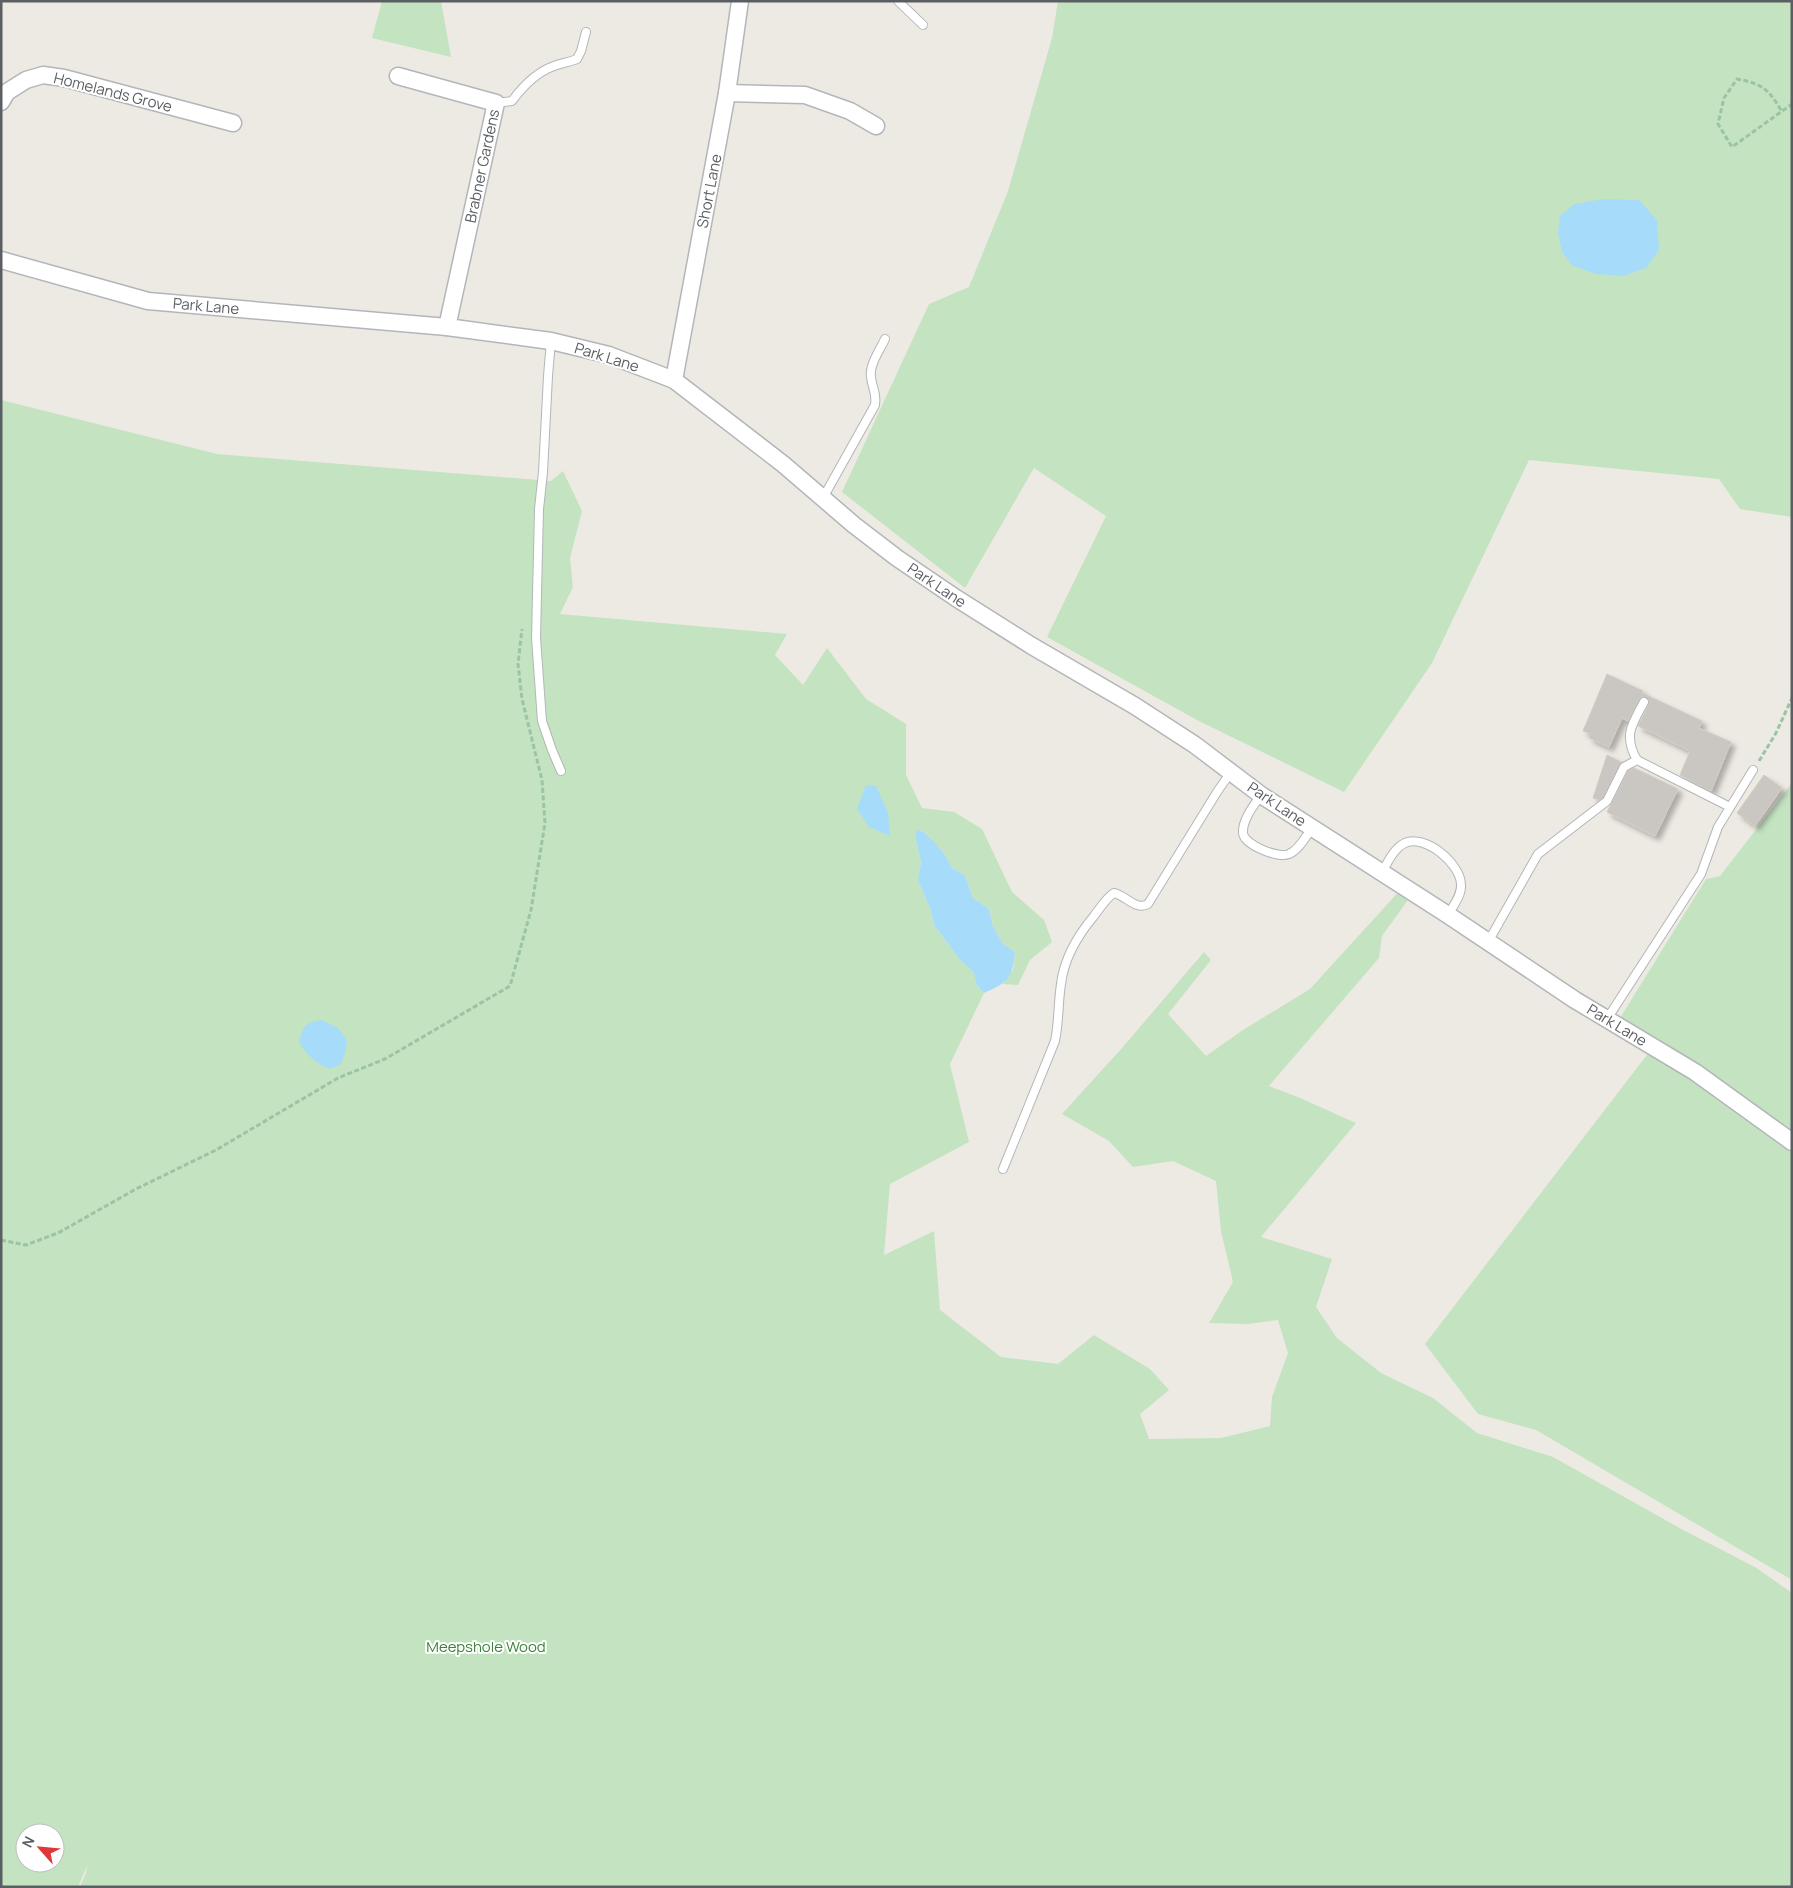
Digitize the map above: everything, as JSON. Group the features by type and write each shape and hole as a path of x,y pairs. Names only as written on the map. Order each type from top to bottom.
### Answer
{"street":[{"name":"Short Lane","path":"674,380 727,93 740,1"},
{"name":"Homelands Grove","path":"1,102 7,92 26,80 43,75 64,78 233,124"},
{"name":"Brabner Gardens","path":"398,76 496,103 447,327"},
{"path":"727,93 805,96 850,111 876,126"},
{"name":"Park Lane","path":"1,260 148,301 447,327 551,341 610,355 674,380 783,464 897,558 1032,646 1135,706 1195,745 1261,795 1575,1000 1695,1072 1792,1142"}],"lane":[{"path":"898,1 923,25"},
{"path":"496,103 512,101 531,79 553,66 577,59 586,32"},
{"path":"823,498 875,405 876,397 871,371 885,339"},
{"path":"551,341 539,508 536,638 542,721 561,771"},
{"path":"1644,702 1635,720 1629,740 1637,760 1730,808"},
{"path":"1488,942 1538,854 1607,801 1624,767 1637,760"},
{"path":"1607,1019 1701,874 1718,827 1753,770"},
{"path":"1003,1169 1055,1041 1061,983 1065,964 1072,948 1090,920 1114,893 1139,906 1148,904 1231,772"},
{"path":"1261,795 1246,820 1244,829 1243,835 1252,844 1274,854 1286,855 1295,850 1312,828"},
{"path":"1382,873 1388,861 1402,844 1415,841 1425,843 1433,848 1448,860 1461,880 1460,893 1448,916"}],"path":[{"path":"1781,110 1770,92 1750,82 1737,80 1724,98 1718,124 1732,147 1781,110 1792,104"},
{"path":"1,1240 26,1245 58,1233 136,1189 216,1150 338,1078 385,1060 510,986 531,910 545,823 542,780 522,699 518,664 523,620"},
{"path":"1753,770 1776,733 1792,698"}],"green space":[{"path":"382,1 441,1 451,57 372,38"},
{"path":"1058,1 1792,1 1792,517 1740,509 1719,479 1529,460 1432,663 1344,792 1197,720 1047,637 1106,516 1034,468 965,588 842,492 929,304 969,287 1008,191 1052,38"},
{"name":"Meepshole Wood","path":"1,400 217,454 551,481 563,471 582,511 570,558 573,587 560,614 787,634 775,655 803,685 827,648 866,699 906,724 906,775 922,808 954,812 982,829 1012,892 1044,920 1052,942 1030,960 1018,985 1003,984 1013,970 1015,952 1003,944 993,926 989,909 973,898 965,875 953,869 945,855 924,832 917,829 915,836 921,862 918,880 931,911 934,925 960,960 974,973 976,984 984,993 950,1064 969,1142 890,1184 884,1255 934,1231 940,1310 1001,1357 1058,1364 1094,1335 1150,1369 1169,1390 1140,1414 1149,1439 1221,1438 1270,1426 1272,1397 1288,1353 1278,1320 1248,1324 1209,1323 1233,1282 1221,1231 1216,1181 1173,1161 1133,1167 1109,1141 1062,1114 1122,1048 1204,952 1211,960 1168,1014 1206,1056 1243,1030 1310,989 1403,887 1413,893 1382,936 1379,958 1269,1086 1356,1123 1261,1237 1332,1259 1316,1307 1337,1338 1381,1373 1433,1398 1477,1433 1553,1457 1685,1531 1755,1567 1792,1593 1792,1887 80,1887 87,1866 78,1887 1,1887"},
{"path":"1792,783 1792,1580 1536,1430 1478,1414 1425,1344 1653,1047 1620,1018 1706,879 1720,876"}],"water":[{"path":"1604,199 1639,200 1657,220 1659,250 1646,268 1623,276 1596,274 1573,266 1562,252 1558,232 1560,216 1574,204"},
{"path":"866,785 876,786 888,812 890,836 869,827 857,809"},
{"path":"917,829 924,832 934,842 945,855 953,869 965,875 973,898 989,909 993,926 1003,944 1015,952 1008,978 999,986 984,993 976,984 974,973 960,960 934,925 931,911 918,880 921,862 915,836"},
{"path":"322,1020 338,1028 347,1040 341,1064 330,1069 312,1058 299,1042 306,1026 312,1022"}],"building":[{"path":"1607,674 1643,691 1642,693 1702,721 1699,728 1731,742 1711,791 1680,775 1690,751 1638,726 1649,704 1649,700 1646,697 1639,699 1628,721 1622,718 1609,747 1589,738 1591,734 1583,731"},
{"path":"1607,755 1621,762 1603,797 1599,800 1593,798"},
{"path":"1634,768 1678,789 1655,836 1607,812 1628,771"},
{"path":"1764,775 1782,788 1755,826 1737,813"}]}
